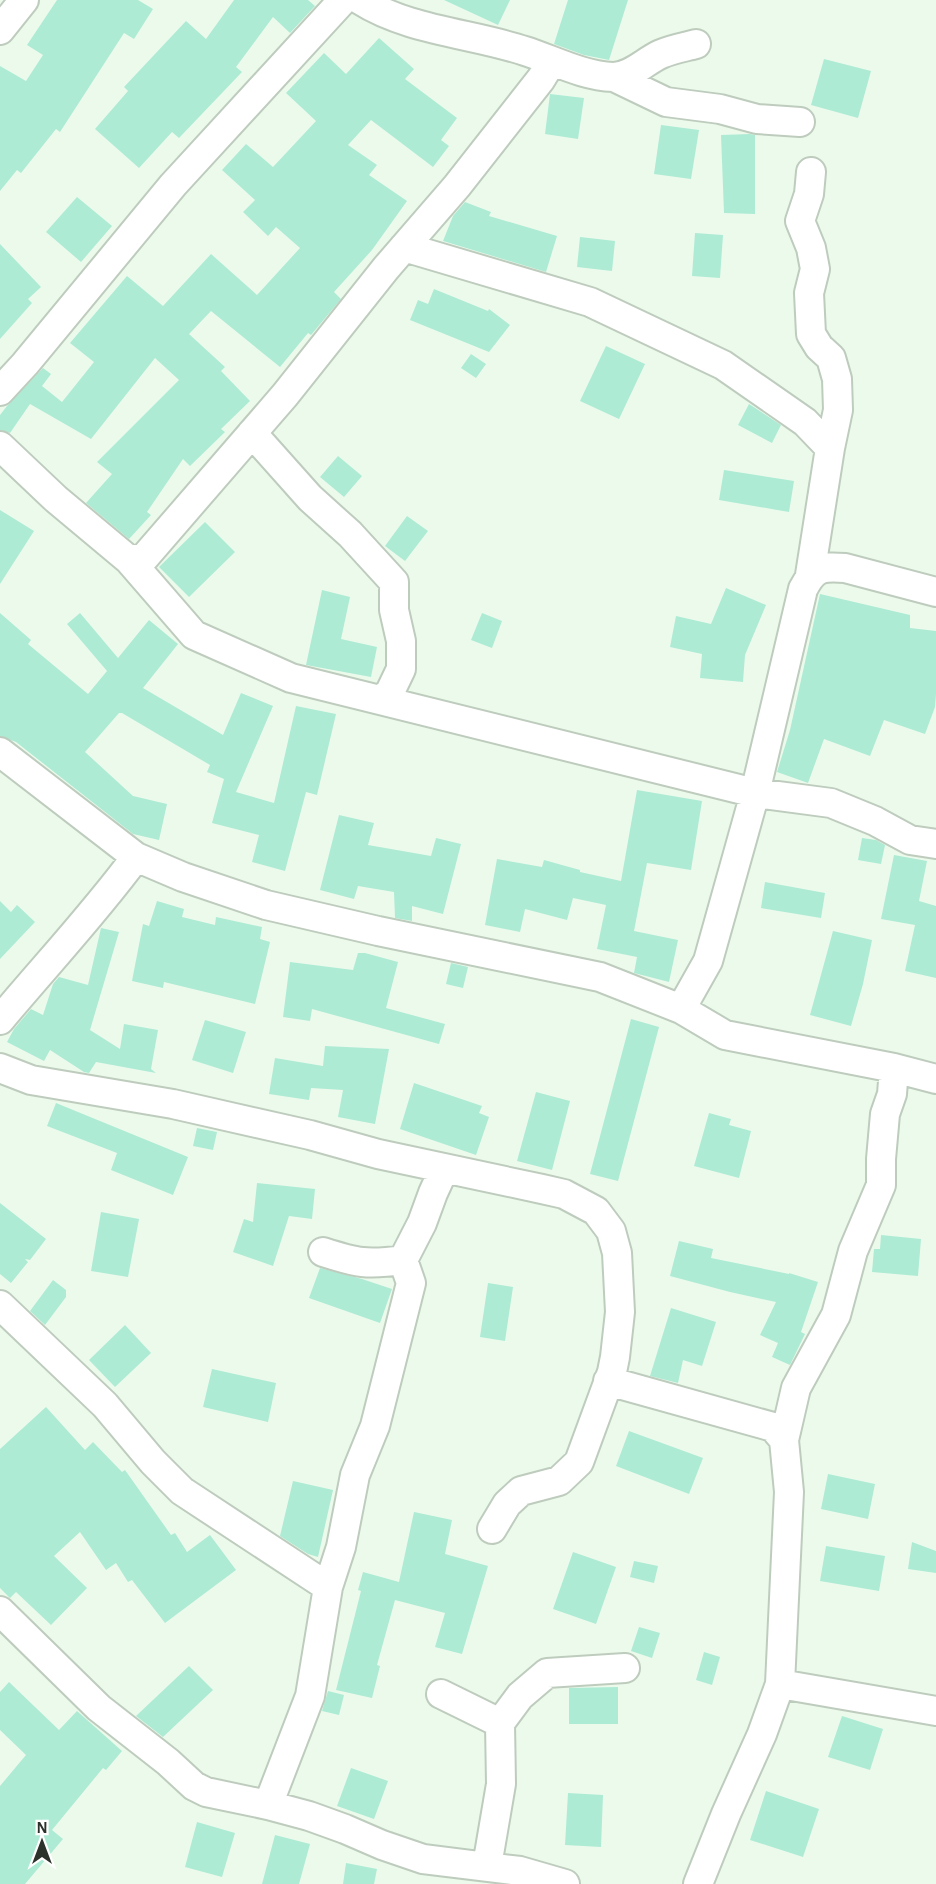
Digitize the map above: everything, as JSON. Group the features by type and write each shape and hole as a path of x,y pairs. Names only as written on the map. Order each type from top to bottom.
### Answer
{"street":[{"path":"0,30 24,0"},
{"path":"0,391 26,364 173,185 343,0"},
{"path":"360,0 369,6 414,23 525,51 593,74 614,77 666,102 720,108 757,119 800,122"},
{"path":"614,77 630,73 646,61 664,53 696,44"},
{"path":"129,560 144,558 194,503 285,395 404,247 457,186 541,79 552,61"},
{"path":"681,1009 708,961 755,793 803,589 810,575 838,410 837,379 831,358 819,347 811,334 809,293 815,269 812,249 800,221 809,194 811,172"},
{"path":"404,247 590,302 723,365 805,422 831,448"},
{"path":"252,433 310,498 350,534 394,582 394,610 401,641 401,669 390,692 381,700"},
{"path":"0,446 56,499 129,560 195,635 291,678 755,793 831,803 875,821 910,840 936,844"},
{"path":"810,575 819,569 844,568 936,592"},
{"path":"0,752 136,857 183,877 266,905 378,931 600,977 681,1009 725,1035 894,1068 936,1079"},
{"path":"0,1020 104,900 136,857"},
{"path":"0,1068 31,1080 173,1104 310,1135 378,1154 564,1194 596,1211 611,1231 617,1253 620,1312 615,1357 608,1381 579,1462 559,1480 521,1491 507,1504 492,1529"},
{"path":"698,1884 762,1734 780,1684 789,1492 784,1440 796,1388 836,1315 853,1251 881,1185 885,1114 892,1094 894,1068"},
{"path":"268,1805 310,1696 328,1587 341,1546 355,1475 375,1426 411,1283 403,1260 422,1223 444,1169"},
{"path":"323,1252 354,1262 376,1264 403,1260"},
{"path":"0,1305 105,1405 153,1462 182,1491 328,1587"},
{"path":"608,1381 773,1427 784,1440"},
{"path":"0,1611 99,1708 168,1761 194,1786 206,1792 268,1805 345,1829 423,1859 520,1871 565,1884"},
{"path":"487,1866 501,1784 500,1723 520,1696 547,1673 625,1668"},
{"path":"780,1684 936,1711"},
{"path":"441,1694 500,1723"}],"building":[{"path":"57,0 138,0 153,9 134,39 124,33 60,132 56,129 21,173 17,170 0,191 0,66 26,81 43,55 27,45"},
{"path":"234,0 308,0 315,6 290,33 273,17 236,67 242,72 179,138 172,132 139,168 95,129 128,91 124,87 186,21 206,39"},
{"path":"444,0 510,0 498,25"},
{"path":"568,0 628,0 609,60 584,55 554,44"},
{"path":"379,38 414,69 405,79 457,118 441,140 449,146 433,167 371,120 348,145 377,165 369,175 407,201 372,250 334,292 341,299 311,335 308,333 280,367 211,311 189,334 225,367 221,371 250,401 221,429 225,432 190,466 183,459 147,512 151,515 129,539 86,503 112,474 97,462 179,380 155,358 91,439 30,404 10,433 0,430 0,415 43,368 51,374 42,386 62,402 94,362 70,343 127,276 163,306 211,254 257,295 300,248 276,227 268,236 243,212 255,200 222,170 246,144 273,167 316,121 286,93 324,53 346,74"},
{"path":"824,59 871,71 858,118 811,105"},
{"path":"550,94 584,98 578,139 545,134"},
{"path":"661,125 699,130 691,179 654,174"},
{"path":"721,135 755,135 755,214 724,213"},
{"path":"77,197 112,226 81,262 46,232"},
{"path":"465,202 491,212 489,216 557,236 546,272 443,241 453,216"},
{"path":"695,233 723,235 720,278 692,276"},
{"path":"580,237 615,241 612,271 577,267"},
{"path":"0,244 41,287 28,299 32,303 0,339"},
{"path":"434,289 488,311 489,309 510,325 489,352 410,320 418,300 428,304"},
{"path":"606,346 645,364 619,419 580,401"},
{"path":"471,354 486,364 476,378 461,368"},
{"path":"749,404 781,425 772,443 738,425"},
{"path":"338,456 362,476 344,497 320,477"},
{"path":"724,470 794,481 789,512 719,500"},
{"path":"0,510 34,531 0,584"},
{"path":"407,516 428,531 405,561 385,546"},
{"path":"205,522 235,552 189,597 159,567"},
{"path":"726,588 766,605 745,655 743,682 700,678 702,654 670,647 676,616 711,624"},
{"path":"322,590 350,597 341,639 377,647 371,677 306,665"},
{"path":"820,594 910,615 910,628 936,631 936,694 935,707 925,734 884,720 870,756 824,739 808,783 777,772 790,730"},
{"path":"0,613 31,640 28,644 88,694 107,671 67,624 80,613 118,658 149,620 178,644 143,688 223,735 241,693 273,706 236,792 274,803 296,706 336,714 317,795 306,792 285,871 252,862 259,835 212,823 224,779 207,772 210,765 122,713 119,713 85,752 133,796 167,804 159,840 133,834 16,742 0,736"},
{"path":"482,613 502,621 492,648 471,640"},
{"path":"637,790 702,801 691,870 647,863 634,931 678,940 669,982 634,973 637,957 597,949 606,905 573,898 567,920 525,909 520,932 485,925 497,859 542,867 544,860 580,870 580,872 621,881"},
{"path":"339,815 374,823 368,845 431,856 436,838 461,844 443,914 412,906 412,921 395,918 394,892 358,886 354,899 320,890"},
{"path":"862,838 876,840 885,845 881,864 858,860"},
{"path":"894,855 927,861 919,901 936,906 936,978 905,971 915,925 881,919"},
{"path":"765,882 825,893 821,918 761,908"},
{"path":"0,901 11,912 17,905 35,922 0,959"},
{"path":"157,901 184,909 182,917 215,925 216,917 262,927 260,939 270,942 255,1004 164,982 163,988 132,981 143,924 149,926"},
{"path":"101,928 119,932 90,1030 120,1049 124,1024 158,1030 151,1069 156,1073 96,1062 89,1073 84,1072 50,1050 44,1061 7,1042 14,1029 31,1009 43,1015 53,984 59,977 88,985"},
{"path":"833,931 872,940 851,1026 810,1015"},
{"path":"358,953 398,962 386,1008 445,1024 439,1044 312,1009 310,1021 283,1017 290,962 353,970"},
{"path":"451,963 468,967 463,988 446,984"},
{"path":"631,1019 659,1027 618,1181 590,1174"},
{"path":"205,1020 246,1032 233,1073 192,1060"},
{"path":"325,1046 389,1049 375,1124 338,1117 343,1090 311,1088 309,1100 269,1094 275,1058 323,1066"},
{"path":"414,1083 482,1106 479,1113 489,1117 476,1155 400,1129"},
{"path":"536,1092 570,1101 552,1170 517,1161"},
{"path":"56,1103 188,1157 173,1195 111,1170 117,1153 47,1126"},
{"path":"709,1113 731,1119 729,1125 751,1131 739,1178 694,1166"},
{"path":"197,1128 217,1132 213,1150 193,1146"},
{"path":"257,1183 315,1189 312,1219 289,1216 273,1266 233,1252 244,1219 253,1222"},
{"path":"0,1203 46,1239 30,1260 25,1259 28,1262 11,1283 0,1274"},
{"path":"101,1212 139,1219 128,1277 91,1271"},
{"path":"881,1235 921,1239 918,1276 872,1272 874,1249 880,1249"},
{"path":"679,1241 713,1249 711,1258 789,1273 818,1282 801,1332 805,1334 790,1365 772,1357 778,1343 760,1335 776,1302 670,1276"},
{"path":"320,1268 392,1289 380,1323 309,1298"},
{"path":"53,1280 66,1290 66,1297 45,1325 30,1311"},
{"path":"488,1283 513,1287 505,1341 480,1337"},
{"path":"671,1308 716,1322 702,1366 683,1360 678,1383 650,1376"},
{"path":"125,1325 151,1353 115,1387 89,1360"},
{"path":"212,1369 276,1383 268,1422 203,1407"},
{"path":"46,1407 85,1450 93,1442 122,1472 125,1470 171,1535 175,1533 187,1552 210,1535 236,1570 165,1623 132,1580 128,1582 116,1563 106,1570 80,1532 54,1556 87,1588 51,1625 16,1592 10,1598 0,1588 0,1449"},
{"path":"629,1431 703,1458 689,1494 616,1466"},
{"path":"828,1474 875,1484 868,1519 821,1509"},
{"path":"293,1481 333,1490 318,1557 308,1554 280,1536"},
{"path":"414,1512 452,1520 445,1554 488,1566 462,1654 435,1647 445,1613 395,1600 377,1665 380,1666 372,1698 336,1690 361,1591 358,1590 363,1572 399,1582"},
{"path":"912,1542 936,1551 936,1573 908,1569"},
{"path":"826,1546 885,1556 879,1591 820,1581"},
{"path":"573,1552 616,1567 596,1624 553,1609"},
{"path":"634,1561 658,1566 654,1583 630,1577"},
{"path":"639,1627 660,1633 652,1658 631,1651"},
{"path":"704,1652 720,1657 712,1685 696,1680"},
{"path":"189,1666 213,1690 163,1737 136,1716"},
{"path":"9,1682 59,1730 77,1711 122,1751 106,1770 103,1768 52,1830 63,1839 25,1884 0,1884 0,1786 26,1755 0,1730 0,1692"},
{"path":"618,1687 618,1724 569,1724 569,1688"},
{"path":"328,1691 344,1695 339,1715 322,1711"},
{"path":"842,1716 883,1729 870,1770 828,1757"},
{"path":"351,1768 388,1781 374,1819 337,1806"},
{"path":"766,1791 819,1809 803,1857 750,1840"},
{"path":"568,1793 603,1795 601,1847 565,1845"},
{"path":"197,1822 235,1833 222,1877 185,1867"},
{"path":"275,1835 310,1844 299,1884 262,1884"},
{"path":"346,1863 377,1869 374,1884 343,1884"}]}
